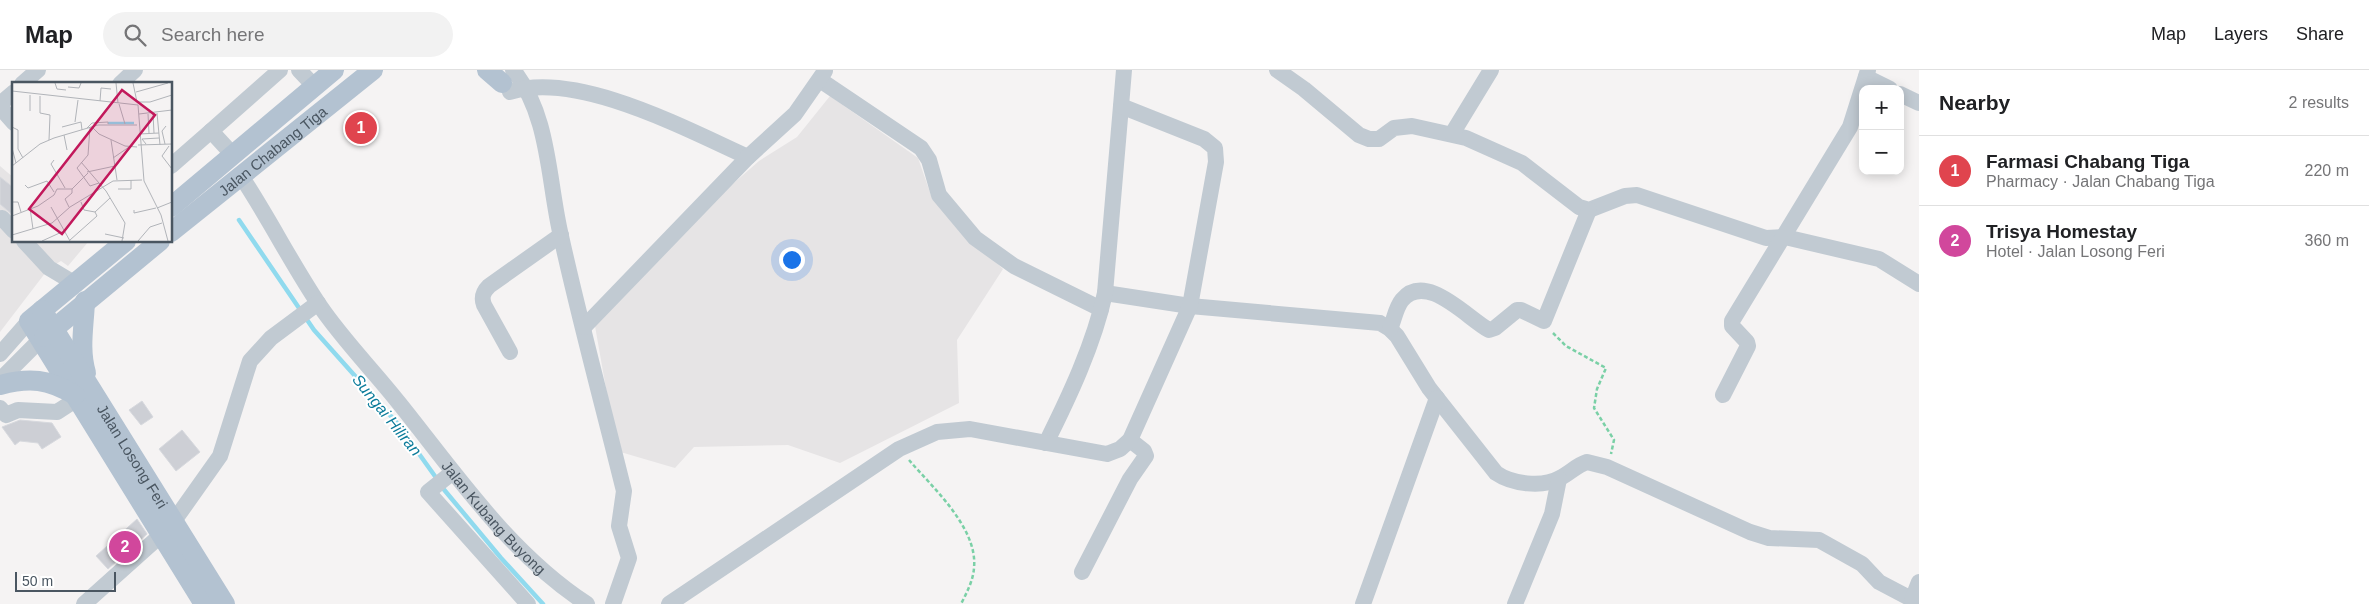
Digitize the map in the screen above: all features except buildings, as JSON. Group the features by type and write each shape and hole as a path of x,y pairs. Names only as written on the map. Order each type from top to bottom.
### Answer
{"main road":[{"name":"Jalan Chabang Tiga","path":"233,170 334,70"},
{"name":"Jalan Chabang Tiga","path":"172,229 181,201 233,170 373,70"},
{"path":"487,70 504,79"},
{"path":"47,334 159,242"},
{"path":"36,315 121,243"},
{"path":"0,384 18,380 40,380 80,393 85,301"},
{"name":"Jalan Losong Feri","path":"36,315 80,393 167,528 225,604"},
{"name":"Jalan Losong Feri","path":"167,528 204,604"}],"street":[{"path":"24,82 38,70"},
{"path":"122,82 135,70"},
{"path":"172,165 280,70"},
{"path":"299,70 315,87"},
{"path":"1046,443 1066,404 1101,310 1105,293 1124,70"},
{"path":"1277,70 1304,89 1359,135 1369,139 1378,139 1394,128 1403,126 1452,134 1522,164 1572,204 1589,210 1625,196 1637,195 1766,238 1785,237 1879,259 1919,284"},
{"path":"1452,134 1491,70"},
{"path":"1724,395 1748,346 1747,342 1732,326 1732,321 1785,237 1850,127 1867,73 1884,85"},
{"path":"584,327 748,157 796,114 823,75 921,148 929,160 939,195 975,238 1014,266 1101,310"},
{"path":"504,79 526,86 561,85 626,102 748,157"},
{"path":"504,79 542,134"},
{"path":"526,86 542,134 560,235 624,491 619,526 629,558 613,604"},
{"path":"12,94 0,106 12,121"},
{"path":"1904,96 1919,103"},
{"path":"669,604 899,449 919,439 954,429 970,429 1107,454 1120,449 1130,440 1190,306 1216,162 1215,148 1204,139 1121,106"},
{"name":"Jalan Kubang Buyong","path":"211,131 233,170 262,208 286,252 318,303 453,472 511,540 543,571 587,604"},
{"path":"1390,329 1402,300 1414,292 1424,290 1436,293 1489,330 1496,328 1517,310 1521,310 1544,321 1589,210"},
{"path":"2,218 12,229"},
{"path":"510,352 484,305 482,299 484,292 488,286 560,235"},
{"path":"25,242 49,268 74,283"},
{"path":"1105,293 1190,306 1380,323 1397,336 1437,398 1496,473 1506,480 1517,483 1559,479 1587,462 1607,467 1750,532 1769,538 1819,540 1862,564 1879,582 1917,592"},
{"path":"84,604 167,528 220,456 250,360 271,338 318,303"},
{"path":"0,354 36,315"},
{"path":"0,380 47,334"},
{"path":"0,408 6,414 18,410 57,412 80,393"},
{"path":"1363,604 1437,398"},
{"path":"1082,572 1130,479 1145,461 1144,451 1130,440"},
{"path":"453,472 428,492 528,604"},
{"path":"1515,604 1552,514 1559,479"}],"path":[{"path":"1544,321 1558,341 1606,368 1594,403 1595,413 1614,440 1607,467"},
{"path":"899,449 958,518 968,535 975,566 972,582 961,604"}],"shaded area":[{"path":"830,96 918,158 932,198 1003,269 957,340 959,403 840,463 788,445 694,447 675,468 617,451 595,326 703,210 759,161 797,137"},
{"path":"0,166 12,176 12,242 88,242 68,266 61,261 49,268 0,332"}],"waterway":[{"name":"Sungai Hiliran","path":"239,220 314,330 397,423 437,479"},
{"name":"Sungai Hiliran","path":"441,486 501,558 543,604"}],"place":[{"name":"Farmasi Chabang Tiga","path":"361,128"},
{"name":"Trisya Homestay","path":"125,547"}]}
